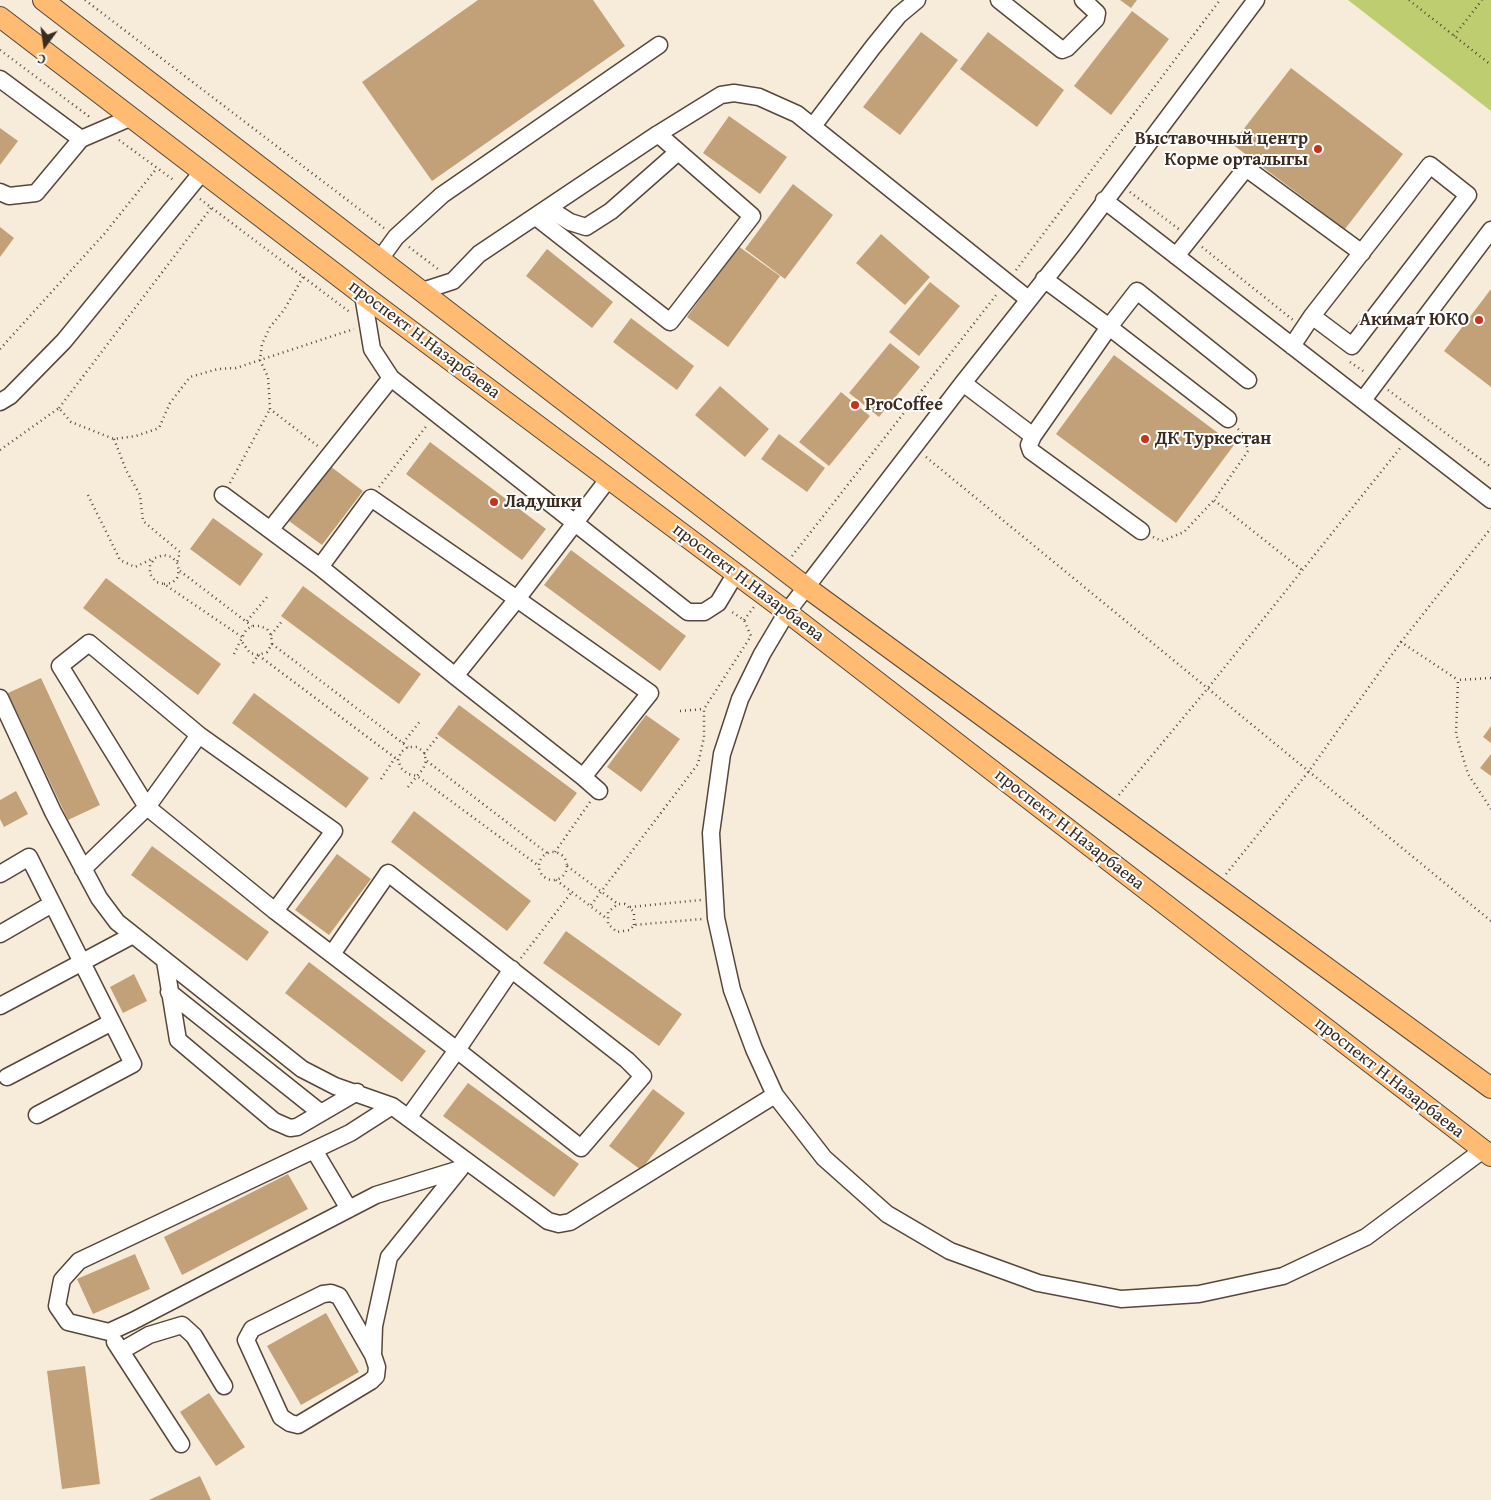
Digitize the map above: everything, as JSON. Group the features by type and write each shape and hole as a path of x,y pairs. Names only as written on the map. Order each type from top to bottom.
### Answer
{"main road":[{"name":"проспект Н.Назарбаева","path":"43,0 806,587 1491,1088"},
{"name":"проспект Н.Назарбаева","path":"0,17 363,295 736,573 1487,1153"}],"street":[{"path":"814,126 899,15 917,0"},
{"path":"999,0 1062,50 1067,48 1096,19 1097,13 1083,0"},
{"path":"1256,0 1104,200 1073,244 1028,299 787,612 762,654 740,699 722,754 711,833 716,918 732,990 754,1049 775,1095 824,1158 887,1214 942,1247 1038,1283 1121,1299 1199,1294 1283,1276 1366,1237 1487,1153"},
{"path":"380,259 396,237 442,195 659,45"},
{"path":"0,79 81,139"},
{"path":"422,292 453,281 479,254 658,134 721,95 734,93 775,103 814,126 1028,299"},
{"path":"0,192 9,196 36,193 81,139 132,117"},
{"path":"542,212 670,322 752,216 658,134"},
{"path":"542,212 586,227 611,211 678,152"},
{"path":"1292,346 1312,316 1430,166 1468,195 1352,346 1312,316"},
{"path":"1176,256 1246,168 1362,253"},
{"path":"0,402 10,396 64,341 203,171"},
{"path":"1104,200 1491,500"},
{"path":"1363,400 1491,230"},
{"path":"1044,279 1228,419"},
{"path":"1141,531 1031,451 1029,445 1033,436 1108,327 1137,291 1248,380"},
{"path":"363,295 372,349 390,378 688,612 704,612 718,603 736,573"},
{"path":"270,530 390,378"},
{"path":"963,383 1033,436"},
{"path":"455,676 518,599 610,478"},
{"path":"223,495 320,567 599,791"},
{"path":"320,567 371,498 650,693 583,778"},
{"path":"275,910 334,831 199,735 88,643 60,666 147,807 275,910 581,1148 643,1076 627,1060 388,873 332,954"},
{"path":"0,698 53,812 99,898 118,922 302,1069 335,1086 357,1092 392,1106 464,1165 548,1221 559,1224 570,1222 775,1095"},
{"path":"84,869 147,807 199,735"},
{"path":"0,874 29,857 133,1064 37,1115"},
{"path":"0,934 52,904"},
{"path":"0,1006 134,935"},
{"path":"165,961 178,1040 274,1121 290,1128 297,1127 357,1092"},
{"path":"408,1118 512,969"},
{"path":"169,992 320,1113"},
{"path":"7,1078 112,1022"},
{"path":"392,1106 350,1133 79,1261 62,1280 57,1306 68,1322 108,1332 134,1321 376,1194 464,1165"},
{"path":"314,1150 348,1209"},
{"path":"373,1355 339,1296 331,1293 323,1294 252,1329 246,1340 281,1417 290,1423 298,1425 372,1381 376,1376 377,1366 373,1355 374,1326 390,1257 464,1165"},
{"path":"121,1350 149,1335 182,1325 194,1336 224,1386"},
{"path":"108,1332 181,1444"}],"path":[{"path":"85,0 453,281"},
{"path":"1409,0 1491,65"},
{"path":"1414,4 1416,0"},
{"path":"1454,36 1482,0"},
{"path":"0,50 368,325"},
{"path":"0,349 104,233 157,168"},
{"path":"0,450 59,408 211,208"},
{"path":"223,495 270,409 268,377 260,360 262,344 270,327 284,310 303,276"},
{"path":"59,408 71,422 114,439 136,436 159,428 170,403 190,377 218,369 236,368 368,325"},
{"path":"270,409 330,455"},
{"path":"371,498 435,414"},
{"path":"1141,531 1162,541 1177,535 1184,532 1214,500 1248,451 1244,435 1228,419"},
{"path":"1108,808 1208,688 1409,436"},
{"path":"114,439 126,470 140,495 143,521 180,552 177,578 172,583 164,584"},
{"path":"914,447 1491,921"},
{"path":"88,495 120,560 135,567 164,555 172,557 178,563"},
{"path":"1214,500 1302,570"},
{"path":"1216,886 1309,771 1401,642 1491,528"},
{"path":"156,558 150,565 150,574 156,582 164,584 242,637"},
{"path":"179,570 252,626"},
{"path":"247,622 267,598"},
{"path":"591,905 698,764 704,737 704,709 752,636 744,620 718,603"},
{"path":"271,635 282,621"},
{"path":"234,654 242,642 242,637 246,630 252,626 260,626 267,629 271,635 272,644 267,652 258,655 253,663"},
{"path":"242,642 250,653 258,655 397,759 401,768 408,774 417,776 539,866"},
{"path":"1401,642 1458,680 1491,678"},
{"path":"272,644 408,747"},
{"path":"1458,680 1456,734 1468,774 1491,809"},
{"path":"680,711 704,709"},
{"path":"403,743 421,720"},
{"path":"424,754 438,736"},
{"path":"381,779 401,752 408,747 417,747 424,754 426,761 424,769 408,787"},
{"path":"426,761 547,853"},
{"path":"555,852 599,791"},
{"path":"567,866 563,877 556,880 548,879 541,874 539,866 541,858 547,853 555,852 562,855 567,866 618,904 630,907 715,899"},
{"path":"556,880 591,905 618,932 630,930 634,925 636,918 630,907"},
{"path":"512,969 572,893"},
{"path":"606,918 608,912 618,904"},
{"path":"634,925 716,918"}],"green space":[{"path":"1348,0 1491,0 1491,111"}],"building":[{"path":"478,0 593,0 625,46 432,181 362,82"},
{"path":"1120,0 1137,0 1131,8"},
{"path":"1132,11 1169,39 1111,115 1074,86"},
{"path":"921,32 958,60 900,135 863,107"},
{"path":"988,32 1064,90 1037,127 960,69"},
{"name":"Выставочный центр Корме орталыгы","path":"1291,68 1403,154 1345,229 1232,144"},
{"path":"729,116 787,157 760,194 703,153"},
{"path":"0,128 18,141 0,165"},
{"path":"793,184 833,215 785,279 745,249"},
{"path":"0,227 14,238 0,257"},
{"path":"881,234 930,277 905,305 856,263"},
{"path":"738,246 780,276 728,347 687,317"},
{"path":"547,249 613,302 592,328 526,276"},
{"path":"930,282 960,306 919,356 889,332"},
{"name":"Акимат ЮКО","path":"1491,289 1491,387 1444,351"},
{"path":"631,318 694,366 677,390 613,342"},
{"path":"890,343 920,367 879,417 849,393"},
{"name":"ДК Туркестан","path":"1114,355 1234,445 1176,523 1056,434"},
{"path":"720,386 769,429 745,457 695,415"},
{"path":"841,392 870,416 829,466 799,442"},
{"path":"779,434 825,468 807,492 761,459"},
{"path":"430,442 546,529 522,560 406,474"},
{"path":"330,466 363,491 322,545 289,521"},
{"path":"213,518 263,554 240,586 190,549"},
{"path":"571,550 686,636 660,671 544,585"},
{"path":"106,578 221,664 198,695 83,608"},
{"path":"303,586 421,674 399,704 281,616"},
{"path":"41,678 100,805 68,820 8,693"},
{"path":"254,693 369,778 346,808 232,723"},
{"path":"459,705 577,793 555,822 437,734"},
{"path":"646,715 680,739 641,792 607,767"},
{"path":"1491,726 1491,743 1483,737"},
{"path":"1491,754 1491,776 1480,768"},
{"path":"16,791 28,814 4,827 0,819 0,800"},
{"path":"414,811 531,901 507,931 391,842"},
{"path":"152,846 269,932 247,961 131,875"},
{"path":"337,854 371,879 329,935 295,910"},
{"path":"566,931 682,1014 659,1046 543,963"},
{"path":"309,962 426,1051 402,1082 285,993"},
{"path":"134,974 147,1001 123,1013 110,987"},
{"path":"468,1083 579,1164 554,1197 443,1116"},
{"path":"653,1089 685,1113 641,1170 609,1146"},
{"path":"288,1174 308,1209 182,1275 164,1237"},
{"path":"135,1254 150,1289 93,1314 77,1279"},
{"path":"326,1313 359,1372 301,1405 267,1346"},
{"path":"85,1366 100,1484 62,1489 47,1371"},
{"path":"209,1393 245,1447 216,1466 180,1412"},
{"path":"200,1476 211,1500 149,1500"}],"place":[{"name":"Выставочный центр Корме орталыгы","path":"1318,149"},
{"name":"Акимат ЮКО","path":"1479,320"},
{"name":"ProCoffee","path":"855,405"},
{"name":"ДК Туркестан","path":"1145,439"},
{"name":"Ладушки","path":"494,502"}]}
